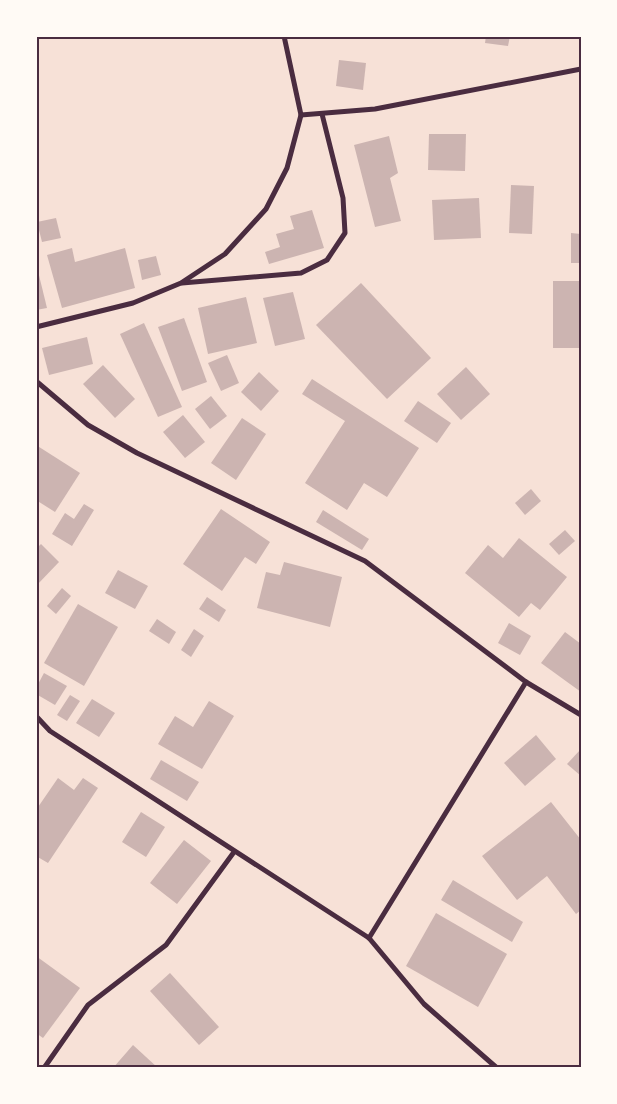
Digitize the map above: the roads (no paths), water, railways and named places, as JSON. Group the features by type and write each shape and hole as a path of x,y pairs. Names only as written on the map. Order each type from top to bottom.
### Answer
{"street":[{"path":"36,327 133,303 182,283 225,254 266,208 288,168 302,116 284,36"},
{"path":"302,116 374,109 581,69"},
{"path":"182,283 301,274 327,260 345,233 342,198 322,114"},
{"path":"36,380 88,425 137,453 365,561 526,682 581,715"},
{"path":"369,938 526,682"},
{"path":"36,716 50,731 369,938 424,1004 497,1068"},
{"path":"44,1068 88,1005 166,945 234,852"}]}
